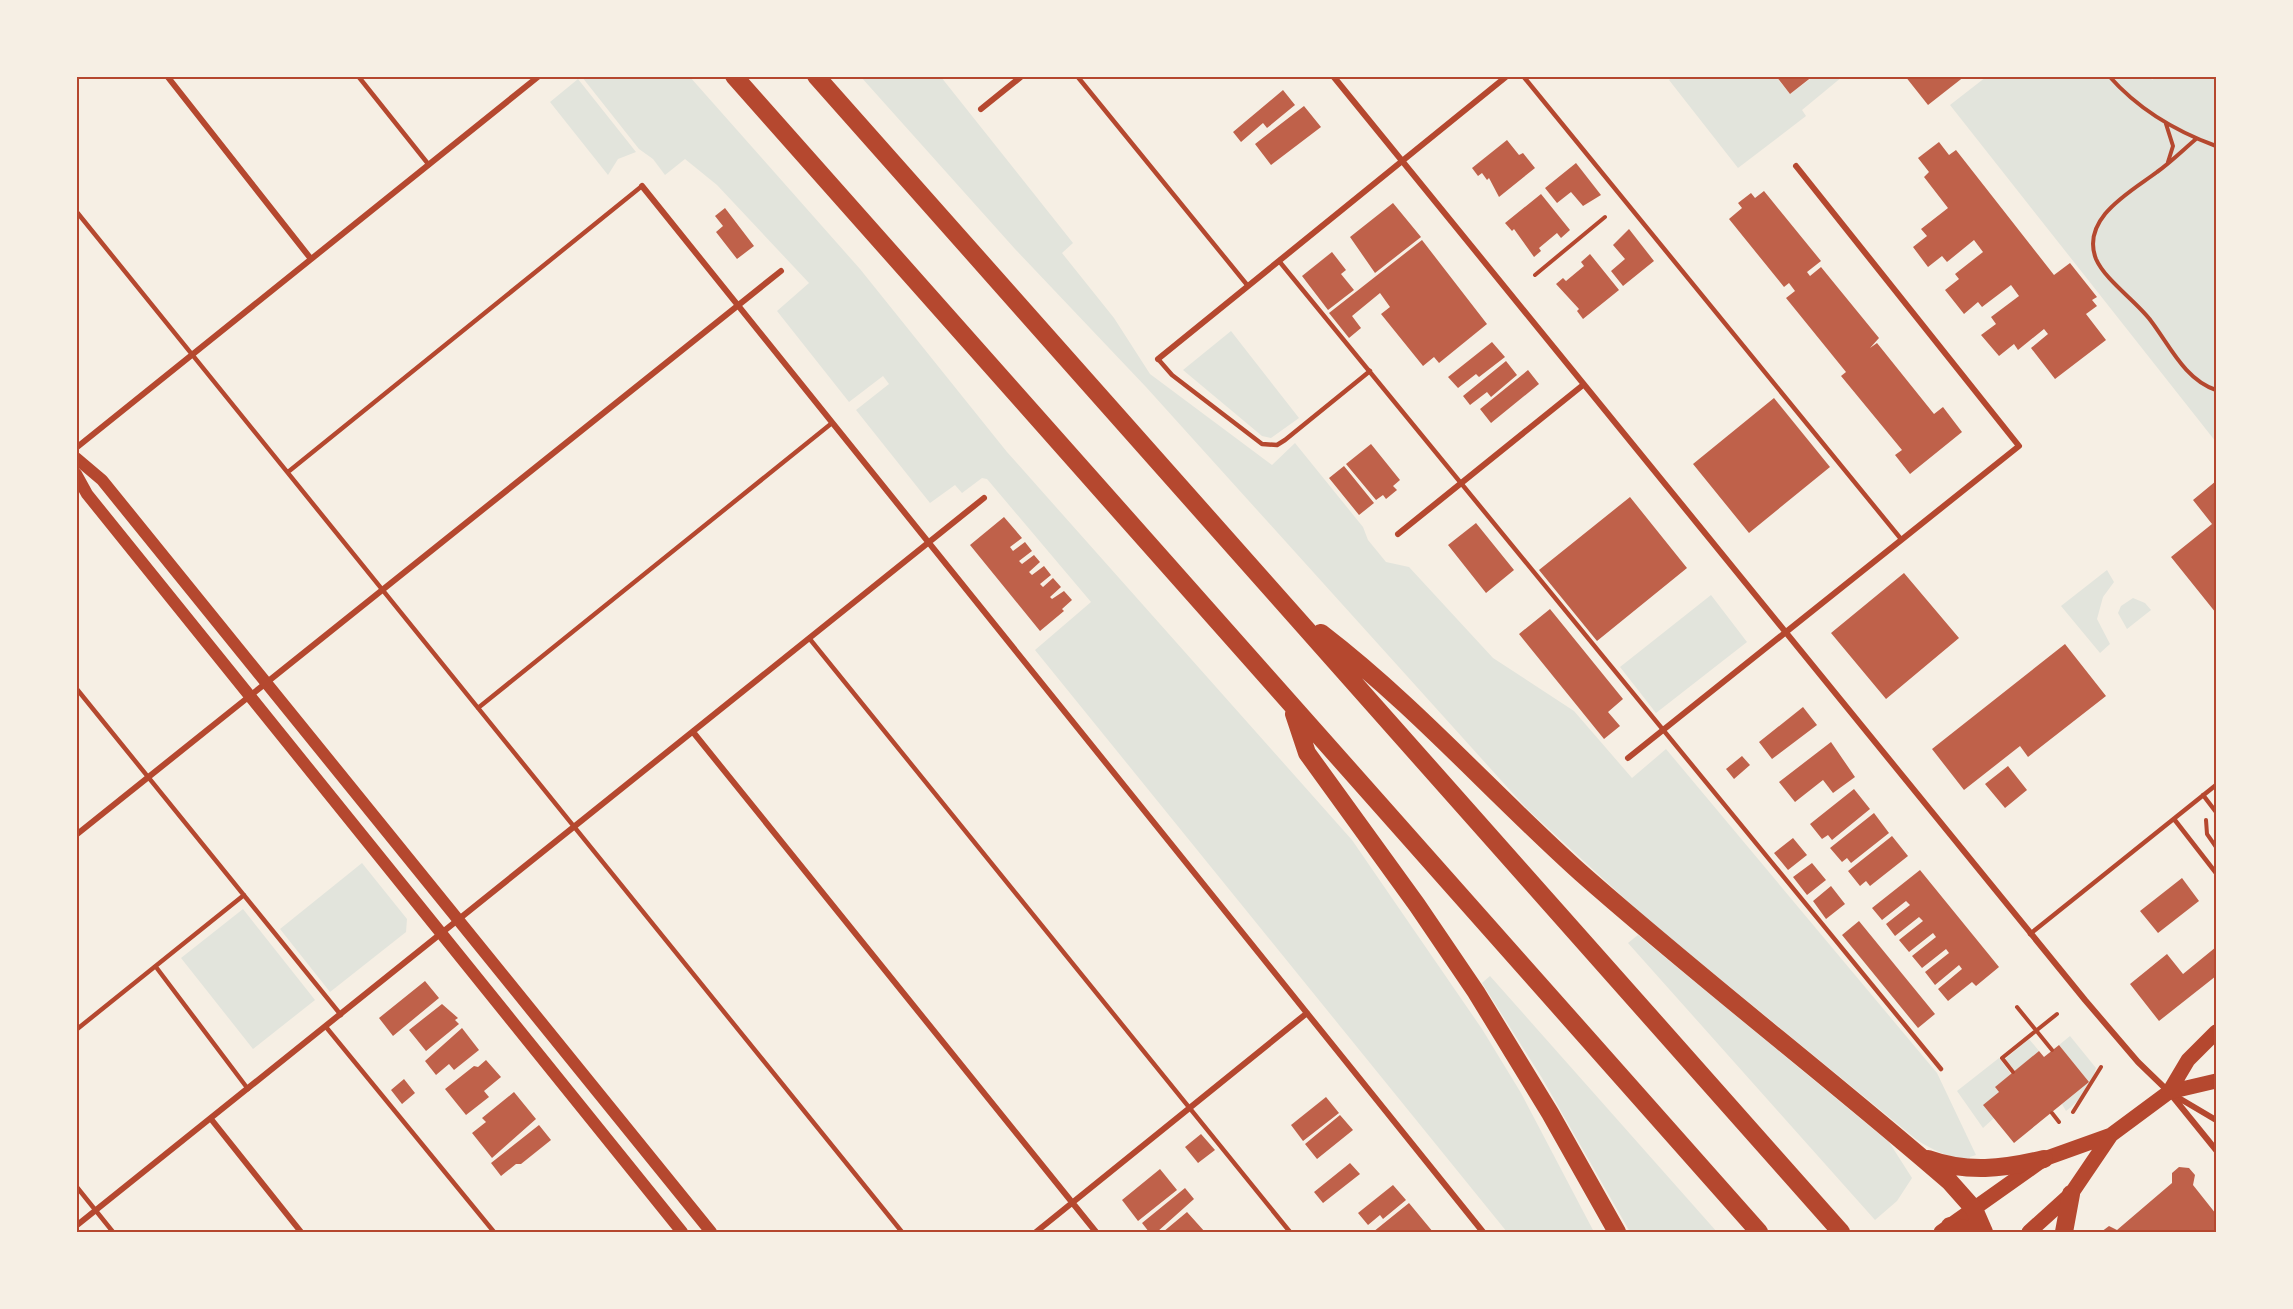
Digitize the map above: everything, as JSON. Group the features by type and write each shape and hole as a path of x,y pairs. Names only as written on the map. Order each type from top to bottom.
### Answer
{"highway":[{"path":"734,76 1759,1233"},
{"path":"816,76 1841,1233"},
{"path":"1288,609 1371,672 1571,863 1637,922 1950,1182 1974,1209 1983,1233 1946,1229"},
{"path":"1292,707 1307,753 1417,905 1476,992 1545,1104 1617,1233"},
{"path":"1919,1155 1953,1166 1981,1169 2044,1159"},
{"path":"2064,1233 2071,1194"}],"main road":[{"path":"76,458 102,480 711,1233"},
{"path":"76,474 87,494 682,1233"},
{"path":"1946,1229 2044,1159 2111,1135 2169,1092 2188,1060 2217,1032"},
{"path":"2169,1092 2217,1081"},
{"path":"2029,1233 2071,1194 2111,1135"}],"street":[{"path":"167,76 312,259"},
{"path":"76,448 539,76"},
{"path":"981,109 1022,76"},
{"path":"1334,76 2030,934 2110,1030 2169,1092 2217,1150"},
{"path":"1158,359 1507,76"},
{"path":"1628,758 1784,631 2019,446 1796,166"},
{"path":"642,186 1483,1233"},
{"path":"76,835 781,271"},
{"path":"1398,534 1583,385"},
{"path":"76,1226 984,498"},
{"path":"693,732 1096,1233"},
{"path":"1036,1233 1307,1013"},
{"path":"2169,1092 2217,1120"},
{"path":"211,1119 301,1233"}],"lane":[{"path":"358,76 429,165"},
{"path":"1077,76 1248,286"},
{"path":"1523,76 1901,539"},
{"path":"288,472 642,186"},
{"path":"76,211 902,1233"},
{"path":"1279,261 1941,1069"},
{"path":"1158,359 1172,375 1262,444 1269,446 1285,440 1370,371"},
{"path":"478,708 832,423"},
{"path":"809,638 1290,1233"},
{"path":"76,688 341,1015"},
{"path":"2030,934 2217,785"},
{"path":"2203,795 2217,812"},
{"path":"2174,819 2217,873"},
{"path":"76,1030 244,895"},
{"path":"156,967 248,1089"},
{"path":"326,1027 494,1233"},
{"path":"76,1186 113,1233"}],"path":[{"path":"2109,76 2146,110 2165,123 2196,139 2217,146"},
{"path":"2165,123 2173,146 2166,165"},
{"path":"2196,139 2108,210 2096,234 2096,259 2104,271 2145,312 2191,375 2217,390"},
{"path":"1535,275 1605,217"},
{"path":"2202,816 2207,821 2207,834 2217,847"},
{"path":"2017,1007 2052,1050"},
{"path":"2013,1072 2002,1058 2057,1014"},
{"path":"2073,1112 2101,1067"},
{"path":"2052,1113 2059,1122"}],"shaded area":[{"path":"1674,76 1776,77 1790,94 1813,77 1842,77 1802,110 1806,116 1738,168 1669,80"},
{"path":"2150,76 2152,80 2157,77 2216,77 2216,442 1950,105 1986,77"},
{"path":"582,77 690,77 860,269 1007,452 1352,840 1482,1029 1521,1093 1594,1232 1507,1232 1035,650 1091,602 987,479 982,478 962,493 955,485 930,503 856,410 889,384 883,376 849,402 777,311 809,283 717,185 685,159 665,175 653,159 639,149"},
{"path":"861,77 941,77 1073,243 1062,253 1114,318 1150,374 1272,465 1295,443 1363,527 1368,540 1386,562 1409,567 1493,658 1574,711 1632,778 1666,749 1937,1073 1976,1155 1970,1157 1969,1161 1942,1153 1917,1140 1647,919 1527,809 1146,387 1015,249"},
{"path":"578,79 636,152 618,159 608,175 550,102"},
{"path":"1231,331 1299,418 1271,438 1262,436 1183,370"},
{"path":"2107,570 2114,582 2103,597 2097,619 2110,644 2100,653 2061,606"},
{"path":"1711,595 1747,642 1656,713 1620,667"},
{"path":"2133,598 2145,603 2151,610 2127,629 2118,613 2121,606"},
{"path":"362,863 407,919 406,932 330,992 280,929"},
{"path":"243,909 315,1000 253,1049 181,958"},
{"path":"1638,935 1889,1142 1912,1178 1897,1201 1875,1220 1628,943"},
{"path":"1490,976 1717,1232 1630,1232 1542,1078 1482,983"},
{"path":"2070,1036 2096,1068 2085,1092 2066,1111 2062,1104 2089,1082 2059,1045"},
{"path":"2029,1039 2039,1051 2015,1071 2005,1059"},
{"path":"1999,1058 2011,1074 1995,1087 1999,1092 1994,1118 1983,1128 1957,1091"}],"building":[{"path":"1776,76 1813,76 1790,94"},
{"path":"1905,76 1965,76 1928,105"},
{"path":"1283,90 1295,105 1267,128 1263,123 1241,142 1233,132"},
{"path":"1304,106 1321,127 1271,165 1255,144"},
{"path":"1507,140 1519,155 1523,153 1535,168 1499,197 1489,178 1487,180 1482,173 1478,176 1472,168"},
{"path":"1939,142 1949,155 1956,150 2054,275 2070,263 2097,297 2092,300 2097,306 2086,314 2106,340 2055,379 2031,348 2048,334 2044,329 2018,350 2014,344 1999,356 1981,335 1996,324 1991,317 2019,296 2011,285 1982,307 1978,302 1964,314 1945,290 1959,279 1955,274 1983,252 1974,240 1947,262 1942,256 1928,267 1913,247 1927,236 1921,229 1948,208 1924,177 1929,172 1918,158"},
{"path":"1576,163 1601,195 1583,206 1571,192 1557,203 1545,188"},
{"path":"1764,191 1821,261 1807,272 1810,276 1821,267 1879,338 1870,348 1877,343 1934,414 1943,407 1962,432 1910,474 1895,455 1902,450 1841,376 1846,372 1786,298 1795,291 1789,283 1784,287 1729,219 1742,208 1738,203 1751,193 1755,198"},
{"path":"1541,194 1570,230 1561,238 1557,233 1539,248 1541,251 1534,257 1514,229 1512,231 1505,223"},
{"path":"1393,203 1421,237 1375,273 1350,237"},
{"path":"725,208 754,246 737,259 716,232 723,226 715,216"},
{"path":"1629,229 1654,261 1623,286 1611,271 1625,259 1613,245"},
{"path":"1422,240 1487,324 1439,363 1434,357 1423,366 1381,314 1390,307 1380,293 1352,316 1361,328 1349,338 1329,313"},
{"path":"1332,252 1346,270 1341,274 1354,290 1328,310 1302,276"},
{"path":"1590,254 1619,290 1583,319 1577,311 1579,309 1556,284 1563,278 1566,281 1584,266 1581,262"},
{"path":"1492,342 1505,357 1479,377 1476,374 1458,388 1448,377"},
{"path":"1506,361 1517,375 1491,397 1487,392 1470,405 1463,396"},
{"path":"1528,370 1539,384 1491,423 1480,409"},
{"path":"1774,398 1830,467 1749,533 1693,464"},
{"path":"1371,444 1400,480 1393,486 1397,490 1386,499 1383,495 1376,500 1346,464"},
{"path":"1344,466 1374,503 1359,515 1329,478"},
{"path":"2216,481 2216,613 2171,557 2212,524 2193,500"},
{"path":"1630,497 1687,568 1597,641 1539,570"},
{"path":"1004,517 1022,538 1010,547 1013,551 1025,542 1032,551 1019,561 1022,564 1034,555 1040,562 1029,572 1032,575 1044,566 1051,575 1040,584 1043,587 1053,578 1061,587 1050,597 1052,599 1064,591 1072,600 1062,609 1064,611 1040,631 970,545"},
{"path":"1476,523 1514,570 1486,593 1448,545"},
{"path":"1904,573 1959,638 1886,699 1831,633"},
{"path":"1550,609 1623,699 1608,712 1620,726 1604,739 1519,634"},
{"path":"2065,644 2106,696 2028,757 2020,746 1964,790 1932,749"},
{"path":"1803,707 1817,725 1772,759 1759,742"},
{"path":"1831,742 1855,777 1833,793 1823,780 1795,802 1779,782"},
{"path":"1742,756 1750,765 1734,779 1726,769"},
{"path":"2008,766 2027,790 2005,808 1985,784"},
{"path":"1854,789 1870,809 1832,840 1828,835 1822,839 1810,824"},
{"path":"1874,813 1889,833 1851,863 1847,858 1842,862 1830,848"},
{"path":"1892,836 1908,856 1870,886 1866,881 1860,886 1848,871"},
{"path":"1793,838 1807,855 1788,870 1774,853"},
{"path":"1812,863 1826,880 1807,895 1793,877"},
{"path":"1920,870 1999,967 1976,986 1972,982 1948,1001 1938,989 1962,969 1959,965 1935,985 1925,972 1949,953 1946,949 1922,968 1912,956 1936,937 1933,933 1909,952 1899,940 1923,921 1919,917 1895,936 1886,924 1910,905 1906,901 1882,920 1872,908"},
{"path":"2182,878 2199,901 2158,933 2140,911"},
{"path":"1831,886 1845,904 1826,919 1813,901"},
{"path":"1859,921 1935,1014 1918,1028 1842,935"},
{"path":"2216,947 2216,976 2159,1021 2130,984 2167,954 2183,974"},
{"path":"425,981 439,998 393,1036 379,1018"},
{"path":"442,1004 458,1018 455,1020 459,1024 426,1051 409,1030"},
{"path":"462,1028 479,1050 454,1070 449,1064 436,1075 425,1061"},
{"path":"2059,1045 2089,1082 2014,1143 1983,1105 1999,1092 1995,1087 2039,1051 2044,1057"},
{"path":"486,1060 501,1077 484,1091 489,1097 466,1115 445,1089 474,1066 478,1067"},
{"path":"404,1079 415,1093 402,1104 391,1090"},
{"path":"514,1092 536,1119 492,1158 472,1133 486,1122 482,1118"},
{"path":"1326,1097 1339,1113 1303,1141 1291,1125"},
{"path":"1340,1115 1353,1130 1317,1159 1305,1144"},
{"path":"539,1125 551,1140 521,1164 516,1164 501,1176 491,1163"},
{"path":"1201,1134 1215,1150 1198,1163 1185,1147"},
{"path":"1350,1163 1360,1174 1323,1203 1314,1192"},
{"path":"2179,1167 2189,1168 2195,1175 2193,1185 2216,1214 2216,1232 2101,1232 2109,1226 2117,1230 2172,1183 2172,1173"},
{"path":"1160,1169 1177,1190 1138,1221 1122,1200"},
{"path":"1393,1185 1406,1200 1383,1219 1380,1215 1368,1225 1358,1213"},
{"path":"1185,1188 1194,1199 1157,1232 1149,1232 1142,1223"},
{"path":"1409,1203 1433,1232 1373,1232"},
{"path":"1187,1212 1205,1232 1163,1232"}]}
